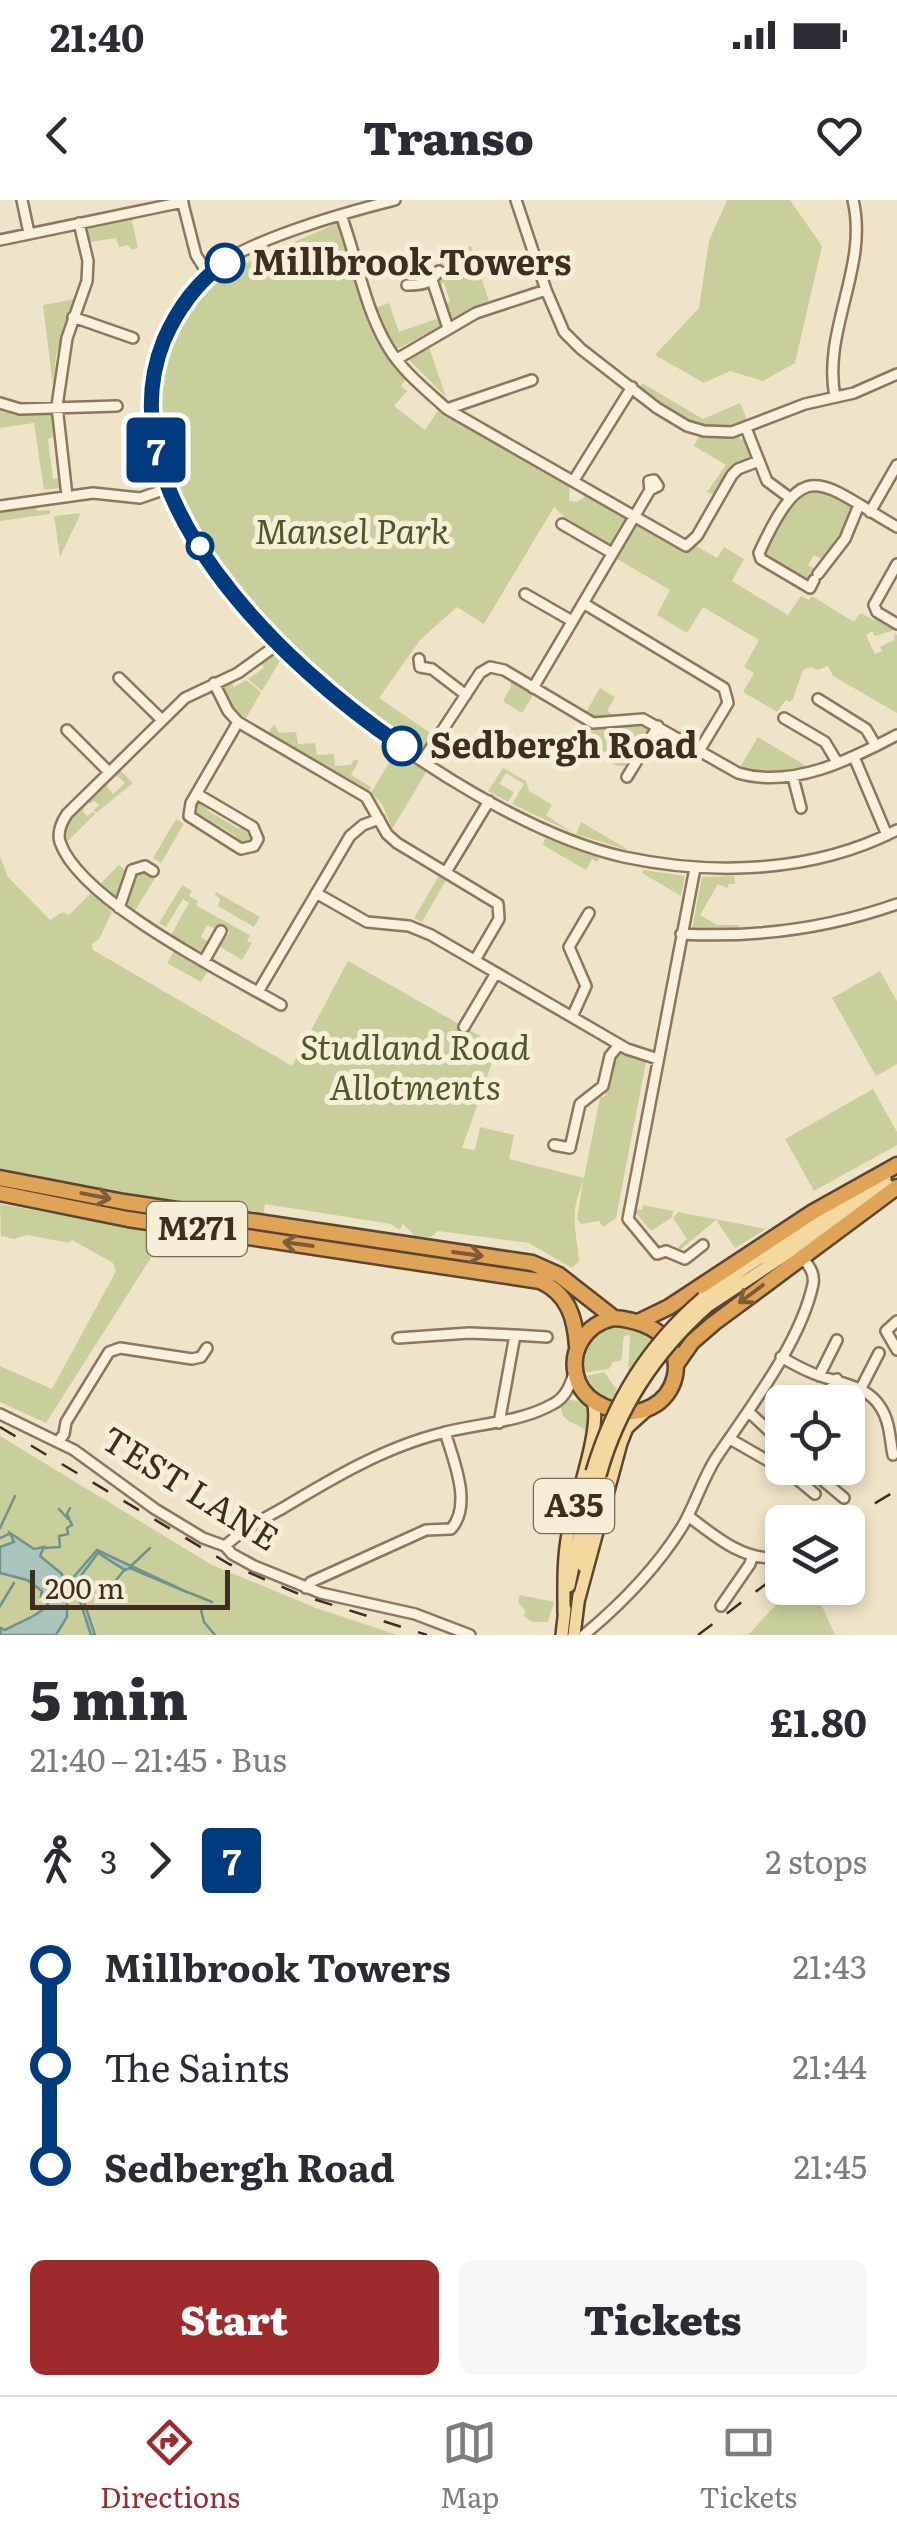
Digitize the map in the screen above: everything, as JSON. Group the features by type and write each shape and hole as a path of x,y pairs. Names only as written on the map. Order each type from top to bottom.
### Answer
{"highway":[{"path":"638,1322 700,1298 813,1212 897,1168"},
{"name":"M271","path":"0,1178 124,1202 526,1262 559,1274 602,1304 624,1311 700,1298"},
{"path":"678,1362 667,1342 638,1322 614,1318 596,1323 577,1346 575,1371 591,1400 622,1412 648,1408 662,1400 671,1388 678,1362 704,1331 897,1184"},
{"name":"M271","path":"0,1193 128,1218 540,1281 558,1292 568,1305 577,1346"},
{"name":"M271","path":"559,1274 614,1318"}],"main road":[{"name":"A35","path":"564,1613 596,1473 644,1376 700,1298 751,1274 897,1184"},
{"name":"A35","path":"562,1635 567,1538 596,1425 591,1400"},
{"name":"A35","path":"578,1602 624,1433 648,1408"},
{"name":"A35","path":"574,1635 596,1473"}],"street":[{"path":"22,200 29,233"},
{"path":"396,200 252,246 208,274 182,306 168,332 152,384 151,418 157,454 169,488 218,574 242,606 303,670 423,760 489,801 574,840 623,856 695,868 779,865 848,849 892,832 854,757"},
{"path":"516,200 564,332 657,408 687,426 715,433 746,428 805,404 854,393 897,374"},
{"path":"835,397 832,353 856,244 853,200"},
{"path":"0,240 182,201 196,255 208,274"},
{"path":"341,215 388,347 447,409 680,544 690,545 738,469 758,462"},
{"path":"68,496 57,406 62,358 87,281 88,261 78,223"},
{"path":"407,285 424,284 435,276 448,328"},
{"path":"397,359 476,313 546,290"},
{"path":"73,317 133,338"},
{"path":"447,409 532,380"},
{"path":"574,480 632,387"},
{"path":"0,403 20,410 116,406"},
{"path":"746,428 767,481 790,498"},
{"path":"870,512 897,465"},
{"path":"858,505 845,539 814,577 760,556 790,498 807,484 822,484 897,527"},
{"path":"0,506 93,492 140,498 169,488"},
{"path":"533,688 650,490"},
{"path":"562,524 612,553"},
{"path":"897,564 874,609 897,624"},
{"path":"525,594 572,622"},
{"path":"583,604 726,692 728,703 699,751"},
{"path":"278,644 238,673 186,698 66,814 59,840 70,859 119,908 280,1005"},
{"path":"418,666 432,669 466,695"},
{"path":"423,760 480,673 490,666 593,723 634,718 658,726 752,777 793,777 854,757 897,735"},
{"path":"119,678 162,720"},
{"path":"214,684 219,698 238,722 358,791 396,843 499,908 499,918 474,960"},
{"path":"818,699 866,729 876,746"},
{"path":"784,718 825,742 837,762"},
{"path":"196,794 252,826 258,839 254,846 241,849 188,816 188,809 196,794 238,722"},
{"path":"627,772 658,726"},
{"path":"67,730 109,772"},
{"path":"793,777 801,808"},
{"path":"446,872 489,801"},
{"path":"258,992 350,836 379,818"},
{"path":"119,908 129,874 138,866 149,866"},
{"path":"695,868 628,1219 657,1254 666,1251 685,1259 703,1246"},
{"path":"316,893 367,922 418,929 619,1044 658,1059"},
{"path":"681,934 743,936 802,930 897,904"},
{"path":"572,1017 586,986 569,947 588,913"},
{"path":"204,962 217,933"},
{"path":"464,1027 496,973"},
{"path":"570,1148 580,1104 603,1086 610,1056 619,1044"},
{"path":"554,1144 583,1151"},
{"path":"584,1635 671,1542 713,1462 749,1412 780,1358 814,1282 802,1256"},
{"path":"897,1320 886,1332 897,1350"},
{"path":"398,1338 469,1333 547,1337"},
{"path":"500,1423 515,1335"},
{"path":"819,1376 837,1340"},
{"path":"820,1346 831,1352"},
{"path":"58,1442 88,1383 114,1349 192,1360 207,1348"},
{"path":"862,1385 869,1362 879,1353"},
{"path":"780,1358 849,1385"},
{"path":"562,1398 575,1371"},
{"path":"832,1385 836,1379"},
{"path":"865,1393 888,1408 893,1455"},
{"path":"226,1546 245,1530 398,1446 446,1432 500,1423 538,1411 562,1398 591,1400"},
{"path":"749,1412 765,1427"},
{"name":"TEST LANE","path":"0,1414 88,1458 155,1509 203,1538 226,1546 244,1560 306,1588 416,1614 470,1635"},
{"path":"44,1435 66,1422"},
{"path":"306,1588 311,1582 426,1530 451,1530 458,1516 460,1485 446,1432"},
{"path":"730,1439 790,1474 815,1494"},
{"path":"828,1485 844,1498"},
{"path":"688,1516 752,1557 765,1558"},
{"path":"716,1536 724,1524"},
{"path":"721,1606 752,1557"}],"green space":[{"path":"727,200 790,200 822,246 795,363 763,381 730,371 704,383 655,355 699,308 709,241"},
{"path":"135,217 132,221 138,248 119,247 116,238 90,242 86,228"},
{"name":"Mansel Park","path":"337,223 364,303 390,362 408,376 401,386 407,391 394,406 425,430 441,406 570,484 569,501 577,502 588,494 626,516 609,546 554,507 484,624 457,607 420,640 379,698 432,734 422,750 320,673 260,613 186,509 169,479 158,447 156,416 162,374 179,324 192,302 239,267"},
{"path":"471,246 489,301 449,321 444,305 450,302 444,283 437,284 441,255"},
{"path":"74,299 56,356 53,386 43,305"},
{"path":"389,303 399,332 439,318 442,326 395,350 377,307"},
{"path":"429,347 446,397 408,359"},
{"path":"642,383 703,419 740,403 749,424 718,427 689,421 651,399 639,388"},
{"path":"0,409 20,415 52,412 53,437 48,439 53,479 59,478 60,488 44,490 34,423 0,428"},
{"path":"700,434 739,434 754,460 738,465 717,496 707,492 726,465 694,446"},
{"path":"821,486 850,503 851,516 824,560 814,555 808,565 817,570 807,582 764,557 763,550 799,492"},
{"path":"36,503 37,511 50,510 50,514 0,521 0,510"},
{"path":"81,513 60,557 54,516"},
{"path":"638,513 717,558 724,547 744,559 732,581 788,615 801,596 809,600 812,596 854,622 860,613 895,626 892,631 875,636 872,631 866,635 875,654 897,635 897,713 833,676 828,666 803,670 793,699 786,700 777,712 743,692 754,673 744,667 759,640 703,607 687,633 657,615 670,590 612,556"},
{"path":"275,652 281,659 262,691 248,679 264,668 262,664"},
{"path":"246,680 261,692 246,718 231,706 223,687 232,683 234,687"},
{"path":"510,681 533,695 522,713 503,701"},
{"path":"600,688 615,697 607,711 618,718 592,719 585,714"},
{"path":"639,720 654,729 629,766 617,766 578,744 584,725"},
{"path":"274,724 279,733 296,732 298,744 315,743 317,755 334,754 335,766 359,761 351,775 371,787 369,791 269,732"},
{"path":"758,737 808,769 763,776 739,769"},
{"path":"396,751 427,771 392,829 382,804 371,793"},
{"path":"503,768 526,781 529,791 552,805 546,815 573,833 512,804 524,784 506,773 499,784 514,792 508,802 488,791"},
{"path":"120,770 133,783 96,813 99,805 88,801 108,782 113,794 125,783 118,776 112,778"},
{"path":"199,801 210,804 207,810 239,829 243,824 251,829 254,840 246,847 233,841 236,836 203,816 199,822 194,818 193,805"},
{"path":"84,806 87,816 95,814 67,842 67,826"},
{"path":"176,819 184,824 161,863 153,858"},
{"path":"581,822 627,849 627,850 576,834"},
{"path":"545,838 599,858 597,862 592,859 586,870 543,845"},
{"name":"Studland Road Allotments","path":"0,856 8,877 50,920 62,912 69,915 92,892 112,912 99,939 92,944 93,950 292,1066 348,961 498,1046 462,1148 475,1150 480,1127 514,1135 509,1159 584,1178 613,1054 619,1052 646,1062 616,1218 603,1227 599,1221 581,1224 577,1219 583,1182 575,1213 579,1261 572,1268 529,1243 438,1231 431,1237 415,1236 403,1224 399,1230 391,1224 265,1204 263,1215 100,1190 0,1168"},
{"path":"119,865 128,873 124,875 121,901 101,883"},
{"path":"644,870 685,876 681,896 642,873"},
{"path":"141,871 155,878 134,912 125,905 131,895 133,877"},
{"path":"439,876 446,880 422,922 414,918"},
{"path":"734,876 735,884 727,888 718,884 700,915 717,925 739,925 739,929 692,930 702,877"},
{"path":"182,885 192,891 189,896 198,901 197,906 250,935 247,941 252,943 242,960 219,946 230,932 222,927 220,931 207,925 201,937 212,944 207,954 171,935 189,903 183,899 166,927 159,923"},
{"path":"216,892 260,917 254,927 218,906"},
{"path":"174,951 208,971 201,982 167,963"},
{"path":"880,971 897,1001 897,1064 876,1076 832,998"},
{"path":"873,1089 897,1132 897,1145 814,1191 785,1139"},
{"path":"0,1204 166,1234 46,1423 0,1402 0,1366 52,1389 116,1271 113,1263 72,1240 69,1243 27,1235 14,1239 1,1236"},
{"path":"643,1205 674,1211 671,1218 651,1231 635,1212 642,1210"},
{"path":"678,1212 766,1229 735,1248 716,1220 680,1250 678,1247 687,1239 673,1218"},
{"path":"618,1324 654,1338 628,1374 630,1335 624,1336 621,1361 613,1362 609,1369 582,1373 589,1341 601,1330"},
{"path":"604,1372 617,1390 611,1404 591,1394 582,1377"},
{"path":"569,1400 580,1401 589,1409 588,1433 564,1417 561,1407"},
{"path":"0,1436 212,1565 316,1608 398,1635 0,1635"},
{"path":"520,1595 554,1602 548,1622 532,1622 523,1615 526,1612 518,1602"},
{"path":"775,1605 822,1605 835,1635 748,1635"}],"water":[{"path":"10,1533 34,1549 44,1547 40,1556 62,1574 64,1583 97,1550 189,1593 130,1568 125,1570 98,1553 77,1581 95,1635 91,1635 75,1586 67,1592 67,1617 56,1635 0,1635 1,1628 5,1630 48,1604 41,1596 42,1591 27,1580 0,1573 0,1547 14,1542"}],"waterway":[{"path":"0,1528 15,1496"},
{"path":"44,1548 60,1547 59,1536 68,1534 67,1528 72,1525 67,1514 70,1508"},
{"path":"59,1509 68,1519"},
{"path":"0,1538 9,1534"},
{"path":"131,1566 150,1548"},
{"path":"105,1594 125,1569"},
{"path":"0,1606 14,1583"},
{"path":"190,1593 212,1602"},
{"path":"201,1610 204,1622 215,1635"}],"railway":[{"path":"0,1427 229,1564 301,1595 427,1635"},
{"path":"865,1509 897,1490"},
{"path":"698,1635 765,1585"}],"bus line":[{"name":"7","path":"225,263 208,274 182,306 155,368 151,418 157,454 169,488 196,540 242,606 303,670 402,746"}],"place":[{"name":"Millbrook Towers","path":"225,263"},
{"name":"Sedbergh Road","path":"402,746"}]}
